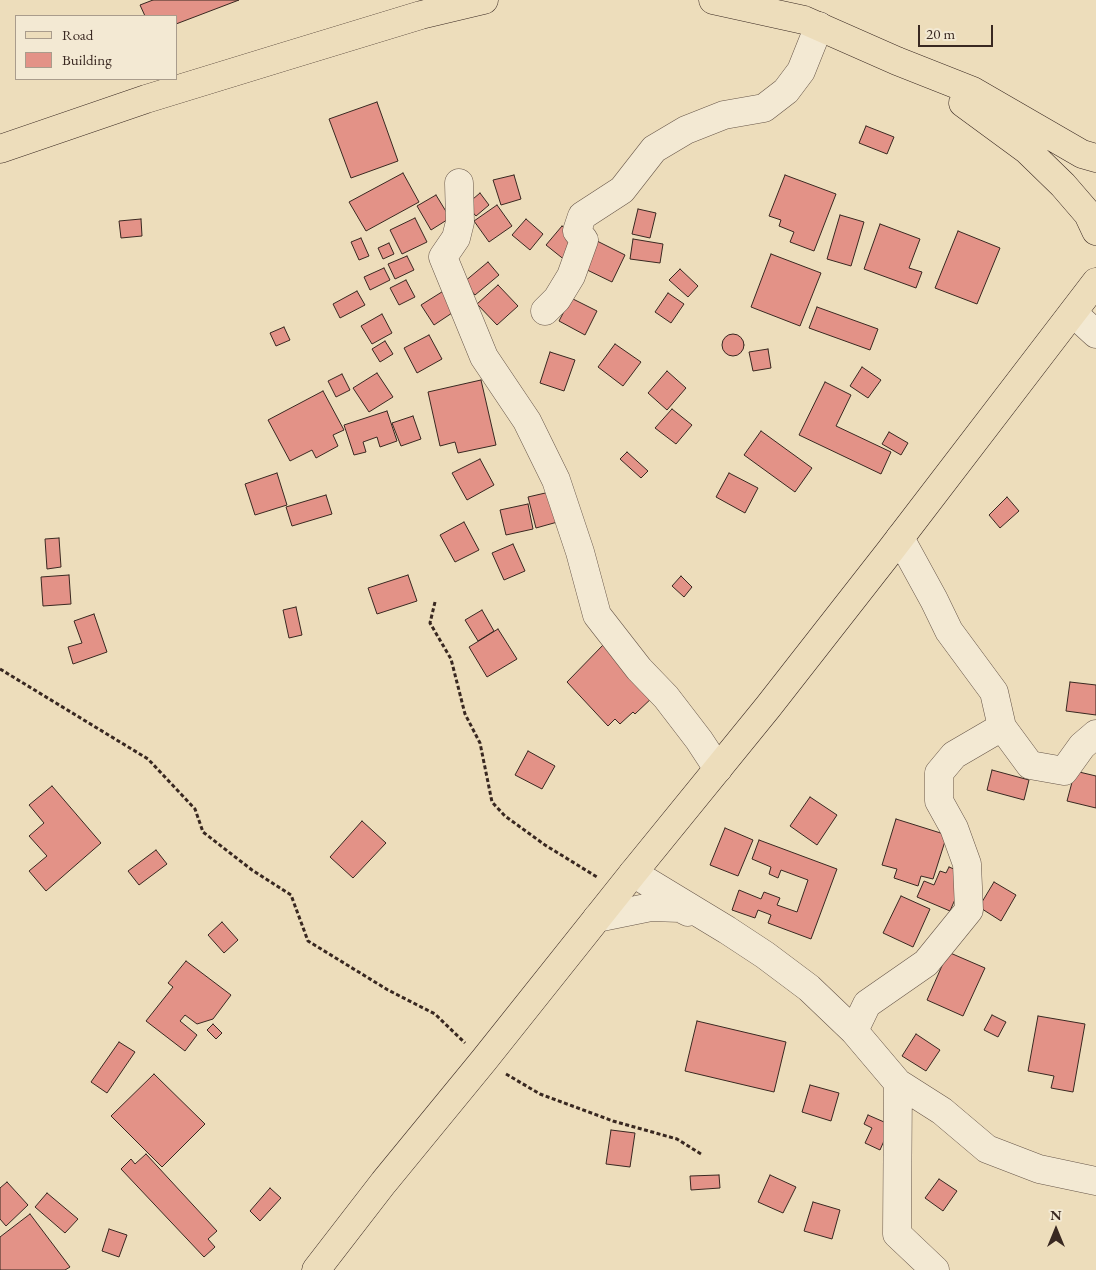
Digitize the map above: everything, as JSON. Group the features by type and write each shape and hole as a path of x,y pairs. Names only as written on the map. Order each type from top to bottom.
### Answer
{"main road":[{"path":"0,150 146,100 282,57 422,15 484,0"},
{"path":"713,0 804,20 819,26 973,91 1082,154 1096,158"},
{"path":"935,76 957,100 1027,150 1063,185 1088,214 1096,230"},
{"path":"316,1270 384,1182 718,769 900,538 1096,282"}],"street":[{"path":"545,312 557,299 571,276 584,240 577,231 582,216 622,190 654,149 686,130 724,115 764,108 786,91 802,71 819,26"},
{"path":"459,183 460,222 456,238 443,256 484,356 527,421 556,480 580,552 597,615 639,668 666,697 699,740 718,769"},
{"path":"1073,313 1096,334"},
{"path":"900,538 927,586 949,631 994,692 1002,727 1030,765 1064,772 1082,746 1096,734"},
{"path":"854,1031 867,1004 926,963 969,910 967,864 954,828 939,801 939,773 954,755 1002,727"},
{"path":"626,882 727,930 765,955 809,988 854,1031 898,1083 942,1111 987,1149 1039,1169 1096,1180"},
{"path":"596,918 651,907 680,908 727,930"},
{"path":"898,1083 897,1234 935,1270"}],"path":[{"path":"435,602 430,624 451,660 465,714 480,742 492,802 505,816 545,845 626,882"},
{"path":"0,669 148,759 195,809 203,832 252,870 290,895 308,941 388,990 435,1014 484,1060 540,1094 613,1121 676,1139 701,1154"}],"building":[{"path":"153,0 239,0 178,23 178,15 145,15 140,5"},
{"path":"377,102 398,161 351,178 329,119"},
{"path":"866,126 894,137 887,154 859,143"},
{"path":"403,173 419,202 366,231 349,202"},
{"path":"514,175 521,199 501,205 493,180"},
{"path":"785,175 836,194 814,251 790,242 794,232 779,226 781,220 769,216"},
{"path":"480,193 489,205 476,216 466,205"},
{"path":"436,195 450,218 431,230 417,206"},
{"path":"497,205 512,226 489,242 474,221"},
{"path":"638,209 656,213 650,238 632,234"},
{"path":"840,215 864,222 851,266 827,259"},
{"path":"415,218 427,242 402,254 390,230"},
{"path":"141,219 142,236 121,238 119,221"},
{"path":"526,219 543,234 530,250 512,235"},
{"path":"880,224 920,239 909,268 922,272 916,288 864,269"},
{"path":"562,226 582,242 566,261 546,245"},
{"path":"958,231 1000,248 977,304 935,288"},
{"path":"361,238 369,256 359,260 351,242"},
{"path":"633,239 663,244 660,263 630,259"},
{"path":"595,240 625,255 612,282 581,267"},
{"path":"389,243 394,254 383,259 378,248"},
{"path":"771,254 821,273 800,326 751,307"},
{"path":"407,256 414,270 395,279 388,264"},
{"path":"488,262 499,275 475,295 464,282"},
{"path":"384,268 390,280 370,290 364,277"},
{"path":"680,269 698,286 688,297 669,280"},
{"path":"406,280 415,297 399,305 390,288"},
{"path":"498,285 518,306 497,325 477,304"},
{"path":"445,290 458,309 434,325 421,305"},
{"path":"357,291 365,305 340,318 333,304"},
{"path":"668,293 684,304 671,323 655,312"},
{"path":"571,298 597,311 585,335 559,321"},
{"path":"817,307 878,329 870,350 809,328"},
{"path":"382,314 392,333 372,344 361,326"},
{"path":"284,327 290,340 276,346 270,333"},
{"path":"733,334 741,337 744,345 741,353 733,356 725,353 722,345 725,337"},
{"path":"429,335 442,359 417,373 404,348"},
{"path":"385,341 393,354 380,362 372,349"},
{"path":"615,344 641,362 623,386 598,367"},
{"path":"768,349 771,368 753,371 749,352"},
{"path":"550,352 575,360 564,391 540,383"},
{"path":"862,367 881,380 868,398 850,386"},
{"path":"667,371 686,388 667,410 648,393"},
{"path":"377,373 393,397 369,412 353,388"},
{"path":"342,374 350,390 336,397 328,381"},
{"path":"481,380 496,445 458,453 455,442 440,446 428,392"},
{"path":"825,382 851,395 836,426 891,452 881,474 799,435"},
{"path":"323,391 344,430 333,435 338,446 316,458 312,450 290,461 268,420"},
{"path":"672,409 692,425 676,444 655,428"},
{"path":"387,411 397,441 380,447 377,437 363,442 366,452 354,455 344,425"},
{"path":"413,416 421,439 401,446 392,423"},
{"path":"761,431 812,468 795,492 744,455"},
{"path":"889,432 908,443 901,455 882,444"},
{"path":"627,452 648,471 641,478 620,459"},
{"path":"480,459 494,485 467,500 452,473"},
{"path":"277,473 287,505 255,515 245,484"},
{"path":"729,473 758,488 745,513 716,497"},
{"path":"554,491 561,521 536,528 528,497"},
{"path":"326,495 332,514 292,526 286,507"},
{"path":"1007,497 1019,511 1000,528 989,515"},
{"path":"528,504 533,529 506,535 500,510"},
{"path":"464,522 479,550 455,562 440,535"},
{"path":"59,538 61,567 47,569 45,539"},
{"path":"513,544 525,571 504,580 492,553"},
{"path":"69,575 71,604 43,606 41,577"},
{"path":"408,575 417,601 377,614 368,588"},
{"path":"681,576 692,587 684,597 672,586"},
{"path":"296,607 302,635 289,638 283,610"},
{"path":"482,610 494,631 478,641 465,620"},
{"path":"94,614 107,652 73,664 68,647 82,643 74,621"},
{"path":"498,629 517,659 487,677 469,647"},
{"path":"605,643 655,695 635,714 633,712 620,724 615,719 608,726 567,682"},
{"path":"1070,682 1096,685 1096,715 1066,711"},
{"path":"528,751 555,766 542,789 515,775"},
{"path":"992,770 1029,780 1024,800 987,790"},
{"path":"1075,771 1096,776 1096,808 1067,801"},
{"path":"52,786 101,843 46,891 29,871 47,856 29,836 44,823 29,805"},
{"path":"810,797 837,815 817,845 790,826"},
{"path":"896,819 947,835 933,879 921,876 918,886 894,878 897,869 882,865"},
{"path":"362,821 386,843 353,878 330,857"},
{"path":"725,828 753,840 738,876 710,865"},
{"path":"759,840 837,869 811,939 768,923 771,915 758,910 755,918 732,910 739,890 761,899 764,892 780,898 777,905 797,912 808,880 781,870 778,878 769,874 771,867 752,859"},
{"path":"156,850 167,864 139,885 128,871"},
{"path":"949,867 966,874 950,911 917,897 924,881 934,885 940,871 946,873"},
{"path":"994,882 1016,895 1001,921 979,907"},
{"path":"901,896 930,909 913,947 883,933"},
{"path":"222,922 238,940 224,953 208,935"},
{"path":"948,952 985,968 963,1016 927,1000"},
{"path":"186,961 231,995 213,1019 197,1024 185,1015 180,1021 197,1035 185,1051 146,1021 173,987 168,983"},
{"path":"992,1015 1006,1022 998,1037 984,1030"},
{"path":"1038,1016 1085,1024 1073,1092 1051,1088 1054,1076 1028,1071"},
{"path":"697,1021 786,1042 774,1092 685,1071"},
{"path":"213,1024 222,1033 216,1039 207,1030"},
{"path":"916,1034 940,1050 926,1071 902,1056"},
{"path":"119,1042 135,1052 107,1093 91,1082"},
{"path":"154,1074 205,1124 162,1167 111,1116"},
{"path":"810,1085 839,1093 831,1121 802,1112"},
{"path":"868,1115 891,1125 880,1150 865,1143 872,1128 864,1124"},
{"path":"611,1130 635,1133 630,1167 606,1164"},
{"path":"146,1154 217,1231 208,1239 215,1247 204,1257 121,1169 131,1159 135,1164"},
{"path":"719,1175 720,1188 691,1190 690,1176"},
{"path":"770,1175 796,1187 783,1213 758,1202"},
{"path":"939,1179 957,1191 943,1211 925,1198"},
{"path":"7,1182 28,1205 6,1226 0,1219 0,1188"},
{"path":"270,1188 281,1198 260,1221 250,1211"},
{"path":"47,1193 78,1219 65,1233 35,1207"},
{"path":"813,1202 840,1210 832,1239 804,1231"},
{"path":"30,1214 70,1267 65,1270 0,1270 0,1237"},
{"path":"109,1229 127,1235 119,1257 102,1251"}]}
